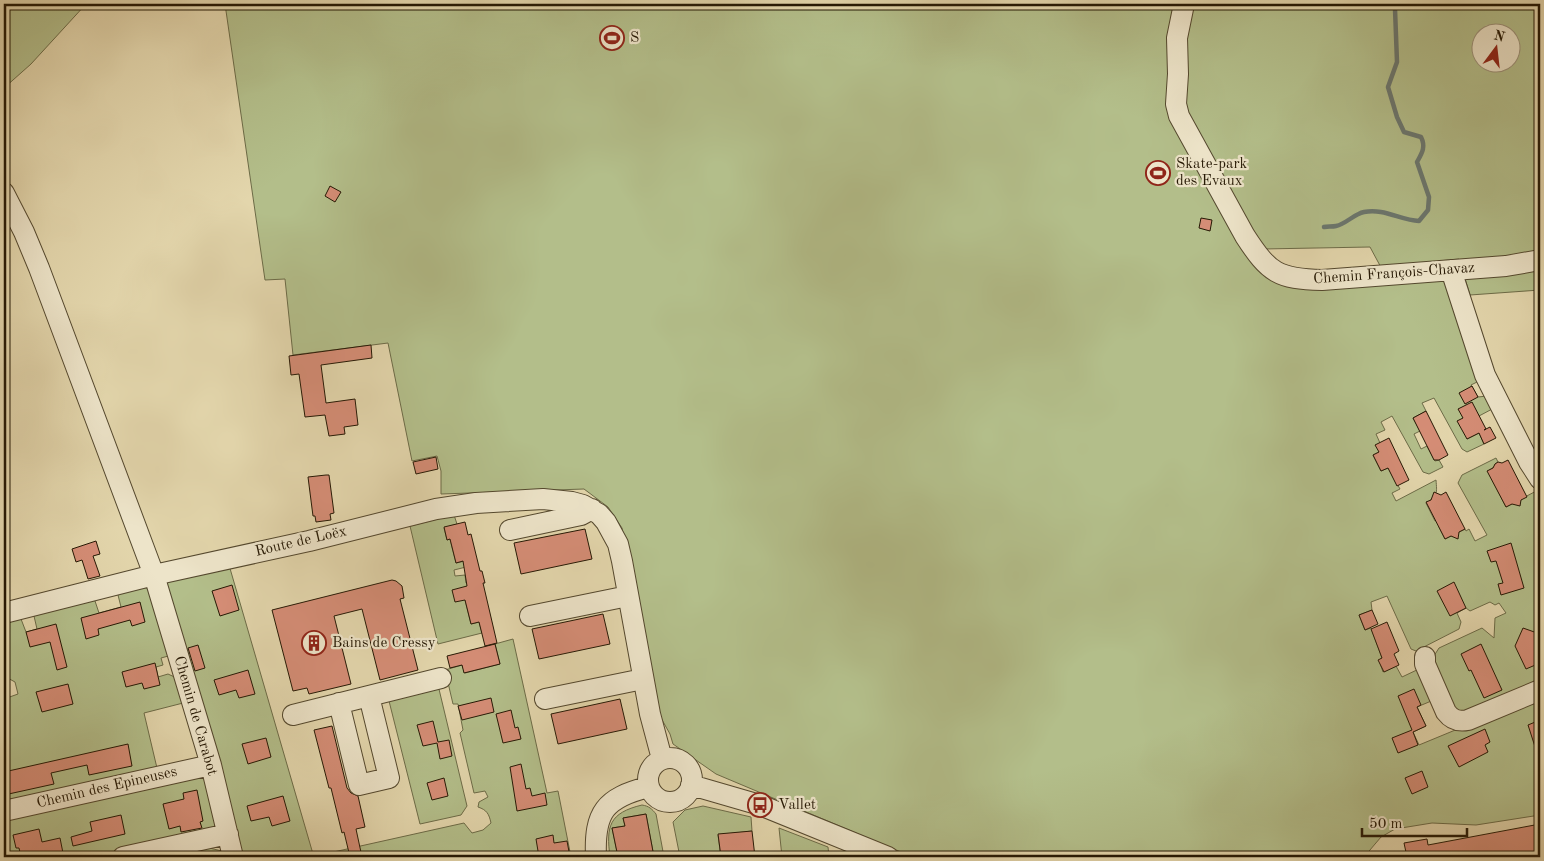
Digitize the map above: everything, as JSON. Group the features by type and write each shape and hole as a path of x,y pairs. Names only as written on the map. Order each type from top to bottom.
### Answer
{"street":[{"name":"Chemin François-Chavaz","path":"1184,4 1177,38 1178,74 1176,104 1180,116 1245,236 1254,250 1272,269 1286,277 1322,280 1506,266 1540,260"},
{"path":"4,193 24,232 39,268 154,575"},
{"path":"1451,270 1485,375 1529,462 1540,479"},
{"name":"Route de Loëx","path":"4,613 154,575 282,548 436,509 458,505 543,499 572,502 592,509 606,522 618,544 650,714 662,759"},
{"path":"510,530 581,514 592,509"},
{"name":"Chemin de Carabot","path":"154,575 210,766 233,857"},
{"path":"530,616 628,596"},
{"path":"1425,658 1425,664 1446,712 1450,718 1455,720 1468,720 1540,690"},
{"path":"293,715 441,678"},
{"path":"545,700 644,679"},
{"path":"338,704 359,785 388,778 368,696"},
{"path":"675,758 682,762 691,773 691,785 684,796 673,802 661,800 654,796 648,786 648,774 651,768 662,759 675,758"},
{"name":"Chemin des Epineuses","path":"4,811 210,766"},
{"path":"691,785 760,805 888,857"},
{"path":"596,857 596,832 605,810 611,802 622,795 648,786"},
{"path":"124,857 228,834"}],"green space":[{"path":"4,4 86,4 31,64 4,88"},
{"path":"225,4 1540,4 1540,290 1470,295 1459,259 1438,261 1437,267 1384,273 1370,247 1263,249 1259,269 1447,276 1479,381 1471,385 1478,397 1487,396 1494,408 1479,416 1467,439 1479,433 1484,444 1467,452 1462,449 1434,398 1422,403 1426,411 1413,418 1420,431 1414,434 1421,449 1427,446 1435,461 1439,460 1443,467 1429,474 1423,472 1392,416 1381,422 1385,430 1376,434 1380,443 1379,452 1373,455 1381,471 1388,468 1400,489 1392,493 1396,501 1436,480 1436,494 1426,503 1435,521 1437,520 1445,539 1465,529 1466,531 1469,529 1475,541 1487,535 1458,483 1462,475 1496,458 1498,462 1488,471 1506,507 1540,489 1540,684 1465,715 1452,711 1432,659 1439,648 1482,628 1494,638 1495,618 1506,613 1499,603 1495,605 1490,602 1470,611 1466,608 1457,613 1461,622 1459,629 1416,651 1411,649 1387,596 1371,602 1372,610 1359,615 1365,630 1371,628 1382,658 1379,660 1383,672 1396,666 1402,677 1421,668 1436,699 1417,707 1426,726 1413,732 1419,745 1540,695 1540,815 1476,825 1432,823 1395,829 1381,837 1364,857 913,857 716,774 673,744 661,718 622,528 608,507 584,489 441,494 441,471 437,456 412,461 388,343 293,355 285,279 265,280"},
{"path":"454,515 457,524 444,528 447,540 450,539 456,563 465,561 466,567 454,570 455,576 465,575 466,583 472,581 465,600 471,624 479,622 482,633 438,644 410,526"},
{"path":"229,565 313,854 298,857 239,857 187,648 179,641 162,589 167,578"},
{"path":"133,587 149,588 172,655 161,658 163,665 156,667 158,677 168,674 181,680 187,702 144,713 161,785 207,775 219,819 210,832 92,857 4,857 4,699 18,694 15,682 4,676 4,621 21,619 26,632 37,629 34,616 36,612 91,598 95,601 99,613 121,607 118,595 120,591"},
{"path":"513,639 547,793 558,791 571,857 311,857 464,823 472,833 483,830 491,823 487,813 478,807 479,802 488,797 485,791 474,793 460,733 463,730 458,704 453,704 445,670 462,665 465,673 500,664 495,644"},
{"path":"438,685 467,806 461,815 420,824 388,697"},
{"path":"642,805 647,806 656,814 664,857 654,857 646,814 623,818 625,826 612,828 618,857 610,857 609,837 612,822 623,812"},
{"path":"703,806 751,817 752,831 718,835 721,857 680,857 673,822 685,810"},
{"path":"779,828 828,847 829,857 782,857"},
{"path":"201,846 226,852 228,857 174,857 173,852"}],"building":[{"path":"330,186 341,192 335,202 325,196"},
{"path":"1201,218 1212,220 1210,231 1199,228"},
{"path":"371,345 372,358 321,365 326,403 355,399 358,425 344,427 345,434 329,436 325,415 305,417 299,374 291,375 289,356"},
{"path":"1472,386 1478,397 1465,404 1459,393"},
{"path":"1472,402 1486,429 1490,427 1496,438 1484,444 1479,433 1467,439 1457,421 1463,418 1458,409"},
{"path":"1426,411 1448,455 1439,460 1434,460 1413,418"},
{"path":"1389,438 1409,480 1397,486 1388,468 1381,471 1373,455 1379,452 1375,445"},
{"path":"436,457 438,469 416,474 413,462"},
{"path":"1508,460 1527,497 1521,500 1520,506 1512,504 1506,507 1487,471 1498,462 1502,463"},
{"path":"329,475 334,513 330,514 331,520 316,522 315,516 313,516 308,477"},
{"path":"1434,492 1441,495 1446,492 1465,529 1459,532 1458,539 1451,536 1445,539 1426,502 1431,500"},
{"path":"465,522 468,535 471,534 480,571 482,571 497,643 485,646 479,622 471,624 465,600 455,602 452,590 467,586 463,561 456,563 450,539 447,540 444,527"},
{"path":"585,529 592,559 521,574 514,543"},
{"path":"96,541 100,554 93,556 100,576 88,579 82,560 76,562 72,549"},
{"path":"1511,543 1524,588 1501,595 1498,584 1503,583 1496,561 1491,562 1487,551"},
{"path":"392,580 402,586 404,598 400,599 418,670 380,680 362,609 334,616 351,684 309,694 307,688 293,691 272,610"},
{"path":"1454,582 1466,608 1450,616 1437,591"},
{"path":"232,585 239,610 220,616 212,591"},
{"path":"140,602 145,622 132,626 130,620 98,629 99,635 86,639 81,618"},
{"path":"1372,610 1378,624 1365,630 1359,615"},
{"path":"603,614 610,644 539,659 532,629"},
{"path":"1387,622 1399,651 1394,654 1399,665 1384,672 1378,660 1382,658 1371,629"},
{"path":"56,624 67,667 57,670 50,642 30,647 26,632"},
{"path":"1523,628 1540,634 1540,663 1526,669 1515,646"},
{"path":"495,644 500,664 464,673 462,665 450,668 447,656"},
{"path":"1481,644 1502,690 1484,698 1461,654"},
{"path":"198,645 205,668 195,671 188,648"},
{"path":"155,663 160,685 144,689 142,683 126,687 122,672"},
{"path":"248,670 255,694 239,698 236,690 219,695 214,680"},
{"path":"68,684 73,704 42,712 36,692"},
{"path":"1414,689 1421,705 1417,707 1426,726 1413,732 1418,745 1398,753 1392,738 1412,730 1398,696"},
{"path":"491,698 494,712 462,720 458,706"},
{"path":"620,699 627,729 558,744 551,714"},
{"path":"511,710 515,728 518,727 521,739 503,743 496,714"},
{"path":"1540,720 1540,756 1538,756 1528,725"},
{"path":"433,721 438,742 449,740 452,756 440,759 437,743 423,746 417,725"},
{"path":"332,726 347,788 351,793 358,796 365,827 356,829 362,857 350,857 314,730"},
{"path":"1485,729 1490,742 1485,745 1488,752 1459,767 1448,746"},
{"path":"266,738 271,757 248,764 242,744"},
{"path":"128,744 132,766 89,775 87,765 51,773 54,784 4,795 4,772"},
{"path":"521,764 526,789 530,788 532,796 545,793 547,805 517,811 510,767"},
{"path":"1422,771 1428,787 1412,794 1405,778"},
{"path":"444,778 448,796 432,800 427,783"},
{"path":"197,790 203,821 200,822 202,828 181,832 180,826 169,829 163,804 184,799 183,793"},
{"path":"283,796 290,821 272,826 269,817 251,821 247,806"},
{"path":"646,814 654,857 618,857 612,828 625,826 623,818"},
{"path":"121,815 125,834 73,846 71,837 92,831 90,822"},
{"path":"1540,824 1540,857 1407,857 1404,843 1427,839 1428,845"},
{"path":"39,829 42,842 60,838 63,853 21,857 19,848 16,848 13,835"},
{"path":"752,831 755,857 721,857 718,834"},
{"path":"553,835 554,843 567,841 570,857 539,857 536,839"}],"waterway":[{"path":"1324,227 1340,225 1360,213 1371,211 1419,221 1428,210 1429,197 1417,162 1423,150 1421,137 1404,132 1397,117 1388,87 1397,62 1396,4"}],"place":[{"name":"S","path":"612,38"},
{"name":"Skate-park des Evaux","path":"1158,173"},
{"name":"Bains de Cressy","path":"314,643"},
{"name":"Vallet","path":"760,805"}]}
